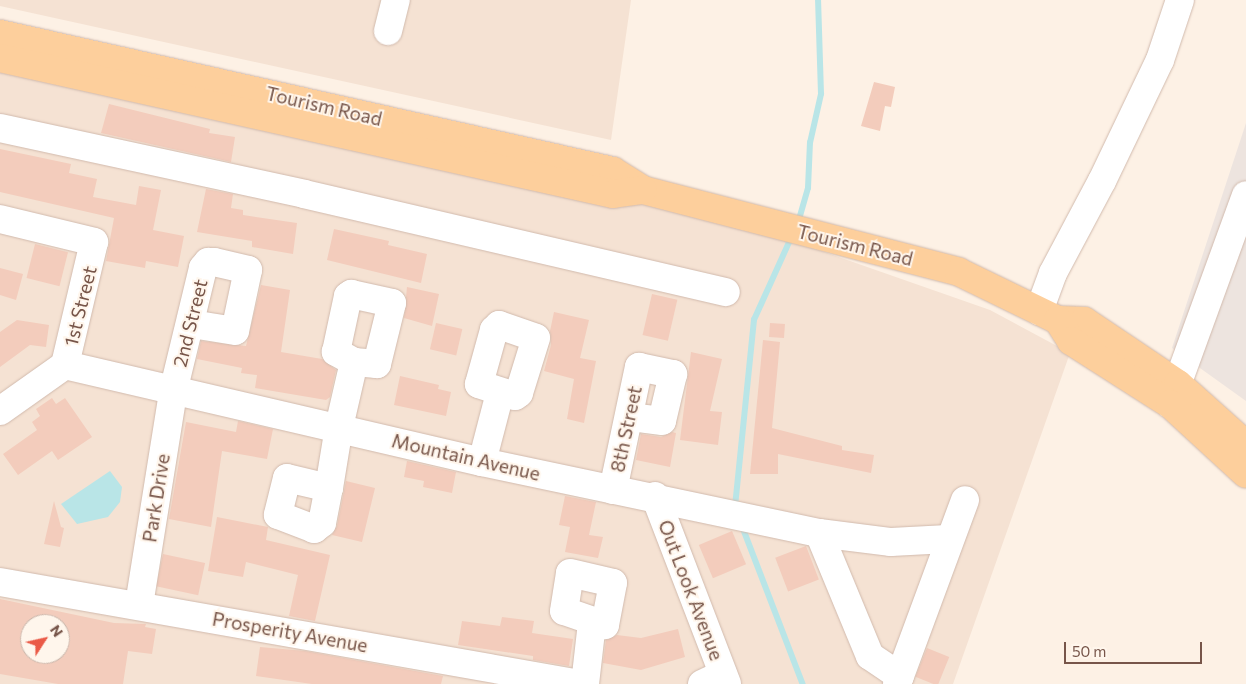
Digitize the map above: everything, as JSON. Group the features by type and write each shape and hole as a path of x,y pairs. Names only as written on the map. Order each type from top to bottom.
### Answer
{"main road":[{"name":"Tourism Road","path":"0,34 612,171 643,190 959,272 1049,316"},
{"name":"Tourism Road","path":"0,58 613,194 643,190"},
{"path":"1049,316 1071,341 1174,394 1246,445"},
{"path":"1174,394 1246,474"}],"street":[{"path":"388,31 396,0"},
{"path":"1049,316 1053,273 1102,181 1160,60 1180,0"},
{"path":"0,128 304,194 726,292"},
{"path":"1174,394 1246,195"},
{"name":"1st Street","path":"1,221 94,242 65,365"},
{"name":"2nd Street","path":"173,392 192,324 203,268 208,262 214,262 248,270 238,329 232,333 192,324"},
{"path":"329,488 286,478 277,509 283,518 314,528 322,523 329,488 339,427 354,362"},
{"path":"1,407 65,365"},
{"name":"Mountain Avenue","path":"65,365 173,392 339,427 482,462 613,490 655,496 819,533 891,542 948,539"},
{"name":"8th Street","path":"613,490 639,367 674,376 662,421 629,417"},
{"name":"Park Drive","path":"139,605 173,392"},
{"path":"482,462 500,393"},
{"name":"Out Look Avenue","path":"655,496 717,680"},
{"path":"819,533 870,656 898,680 948,539 965,500"},
{"name":"Prosperity Avenue","path":"0,582 580,684"},
{"path":"585,684 592,623"}],"shaded area":[{"path":"0,0 631,0 611,140 0,6"},
{"path":"0,61 753,227 990,310 1070,353 953,684 0,684"},
{"path":"1246,123 1246,401 1172,348"}],"water":[{"path":"110,471 122,487 120,502 108,517 77,524 61,504"}],"building":[{"path":"874,82 895,87 891,107 885,106 880,131 861,126"},
{"path":"109,104 210,129 209,133 235,137 231,162 101,133"},
{"path":"0,149 71,164 69,173 97,179 93,197 136,205 139,186 161,190 153,230 184,236 178,267 146,261 145,268 106,261 114,218 0,192"},
{"path":"206,189 233,194 231,208 243,210 243,215 297,223 293,254 252,247 252,241 197,232"},
{"path":"334,229 389,241 388,245 427,254 421,283 327,260"},
{"path":"35,244 68,252 60,286 27,278"},
{"path":"0,268 23,274 16,300 0,295"},
{"path":"261,285 290,290 281,352 322,359 336,370 330,397 326,400 255,388 257,375 241,373 242,368 197,359 201,341 246,346"},
{"path":"407,287 439,294 432,326 404,318"},
{"path":"652,294 677,300 668,341 643,335"},
{"path":"554,312 589,320 580,358 596,361 584,423 567,419 574,379 544,371 551,345 550,331"},
{"path":"17,320 49,325 46,347 30,345 0,367 0,332"},
{"path":"436,323 462,329 456,355 430,349"},
{"path":"770,323 785,324 784,338 769,337"},
{"path":"763,340 780,342 772,428 842,446 842,450 874,455 871,473 778,454 778,474 750,474"},
{"path":"691,352 722,359 710,411 722,412 718,445 680,440"},
{"path":"400,376 439,385 438,389 451,392 446,416 394,405"},
{"path":"52,398 56,404 65,398 92,437 58,460 52,451 18,475 3,454 37,430 32,422 40,416 36,409"},
{"path":"238,421 273,429 267,459 222,451 211,527 169,519 186,422 236,432"},
{"path":"672,432 676,433 670,467 636,460 641,434 661,437"},
{"path":"407,461 456,472 452,493 423,487 424,481 404,477"},
{"path":"346,481 375,488 362,542 332,535 337,526"},
{"path":"565,496 596,502 589,535 603,537 598,558 565,552 570,527 559,525"},
{"path":"54,501 61,527 64,528 60,547 44,544"},
{"path":"217,517 268,527 266,540 330,555 315,621 289,616 298,575 246,562 243,577 208,571"},
{"path":"732,531 746,564 713,578 699,545"},
{"path":"806,546 819,580 788,591 775,558"},
{"path":"163,554 205,563 198,595 156,586"},
{"path":"0,599 114,623 146,624 145,627 156,629 152,654 128,651 123,684 58,684 0,674"},
{"path":"502,617 534,621 532,633 573,639 569,666 533,660 533,656 458,645 462,621 500,626"},
{"path":"678,629 685,657 641,670 603,663 606,640 617,635 641,638"},
{"path":"260,647 305,651 443,676 441,684 312,684 256,676"},
{"path":"927,648 949,657 938,684 933,684 915,677"}],"waterway":[{"path":"798,223 808,188 810,143 821,94 818,0"},
{"path":"735,507 754,320 792,236"},
{"path":"742,525 803,684"}]}
